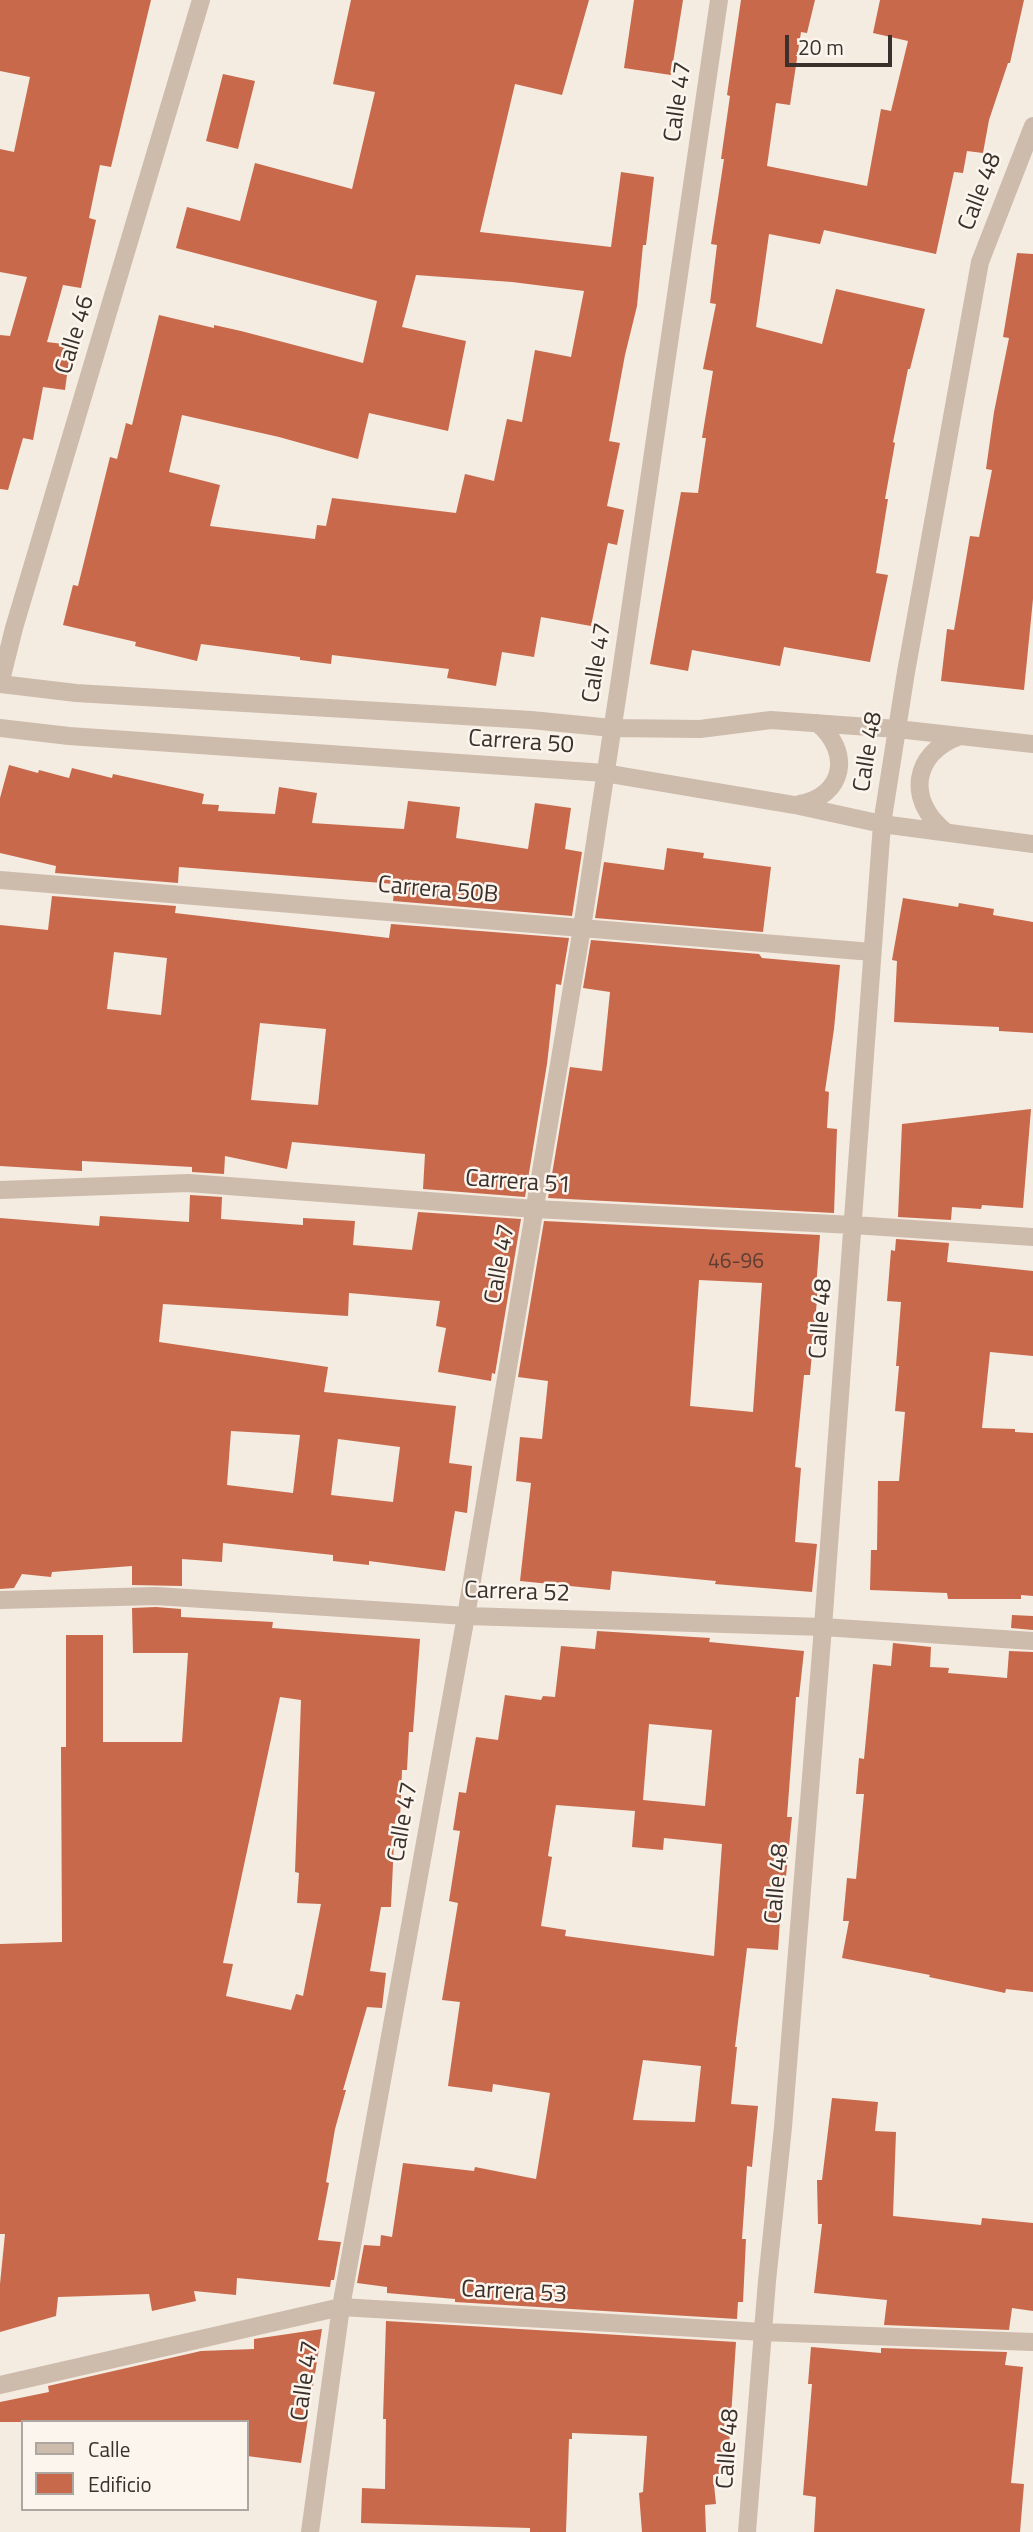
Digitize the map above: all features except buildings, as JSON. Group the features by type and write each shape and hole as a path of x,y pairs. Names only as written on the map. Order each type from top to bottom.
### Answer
{"street":[{"name":"Calle 46","path":"0,684 14,628 201,0"},
{"name":"Calle 47","path":"310,2532 341,2307 466,1616 582,928 719,0"},
{"name":"Calle 48","path":"747,2532 823,1627 882,824 981,262 1033,126"},
{"name":"Carrera 50","path":"0,684 76,693 531,720 612,728 700,729 771,720 897,729 1033,744"},
{"path":"795,805 822,796 832,786 838,773 840,758 836,744 829,732 817,723"},
{"name":"Carrera 50","path":"0,728 69,736 605,774 795,805 882,824 1033,844"},
{"path":"946,832 924,809 920,779 924,764 933,751 945,741 960,736"},
{"name":"Carrera 50B","path":"0,880 872,952"},
{"name":"Carrera 51","path":"0,1190 188,1183 535,1209 1033,1237"},
{"name":"Carrera 52","path":"0,1600 156,1596 466,1616 823,1627 1033,1642"},
{"name":"Carrera 53","path":"0,2385 341,2307 763,2332 1033,2342"}]}
